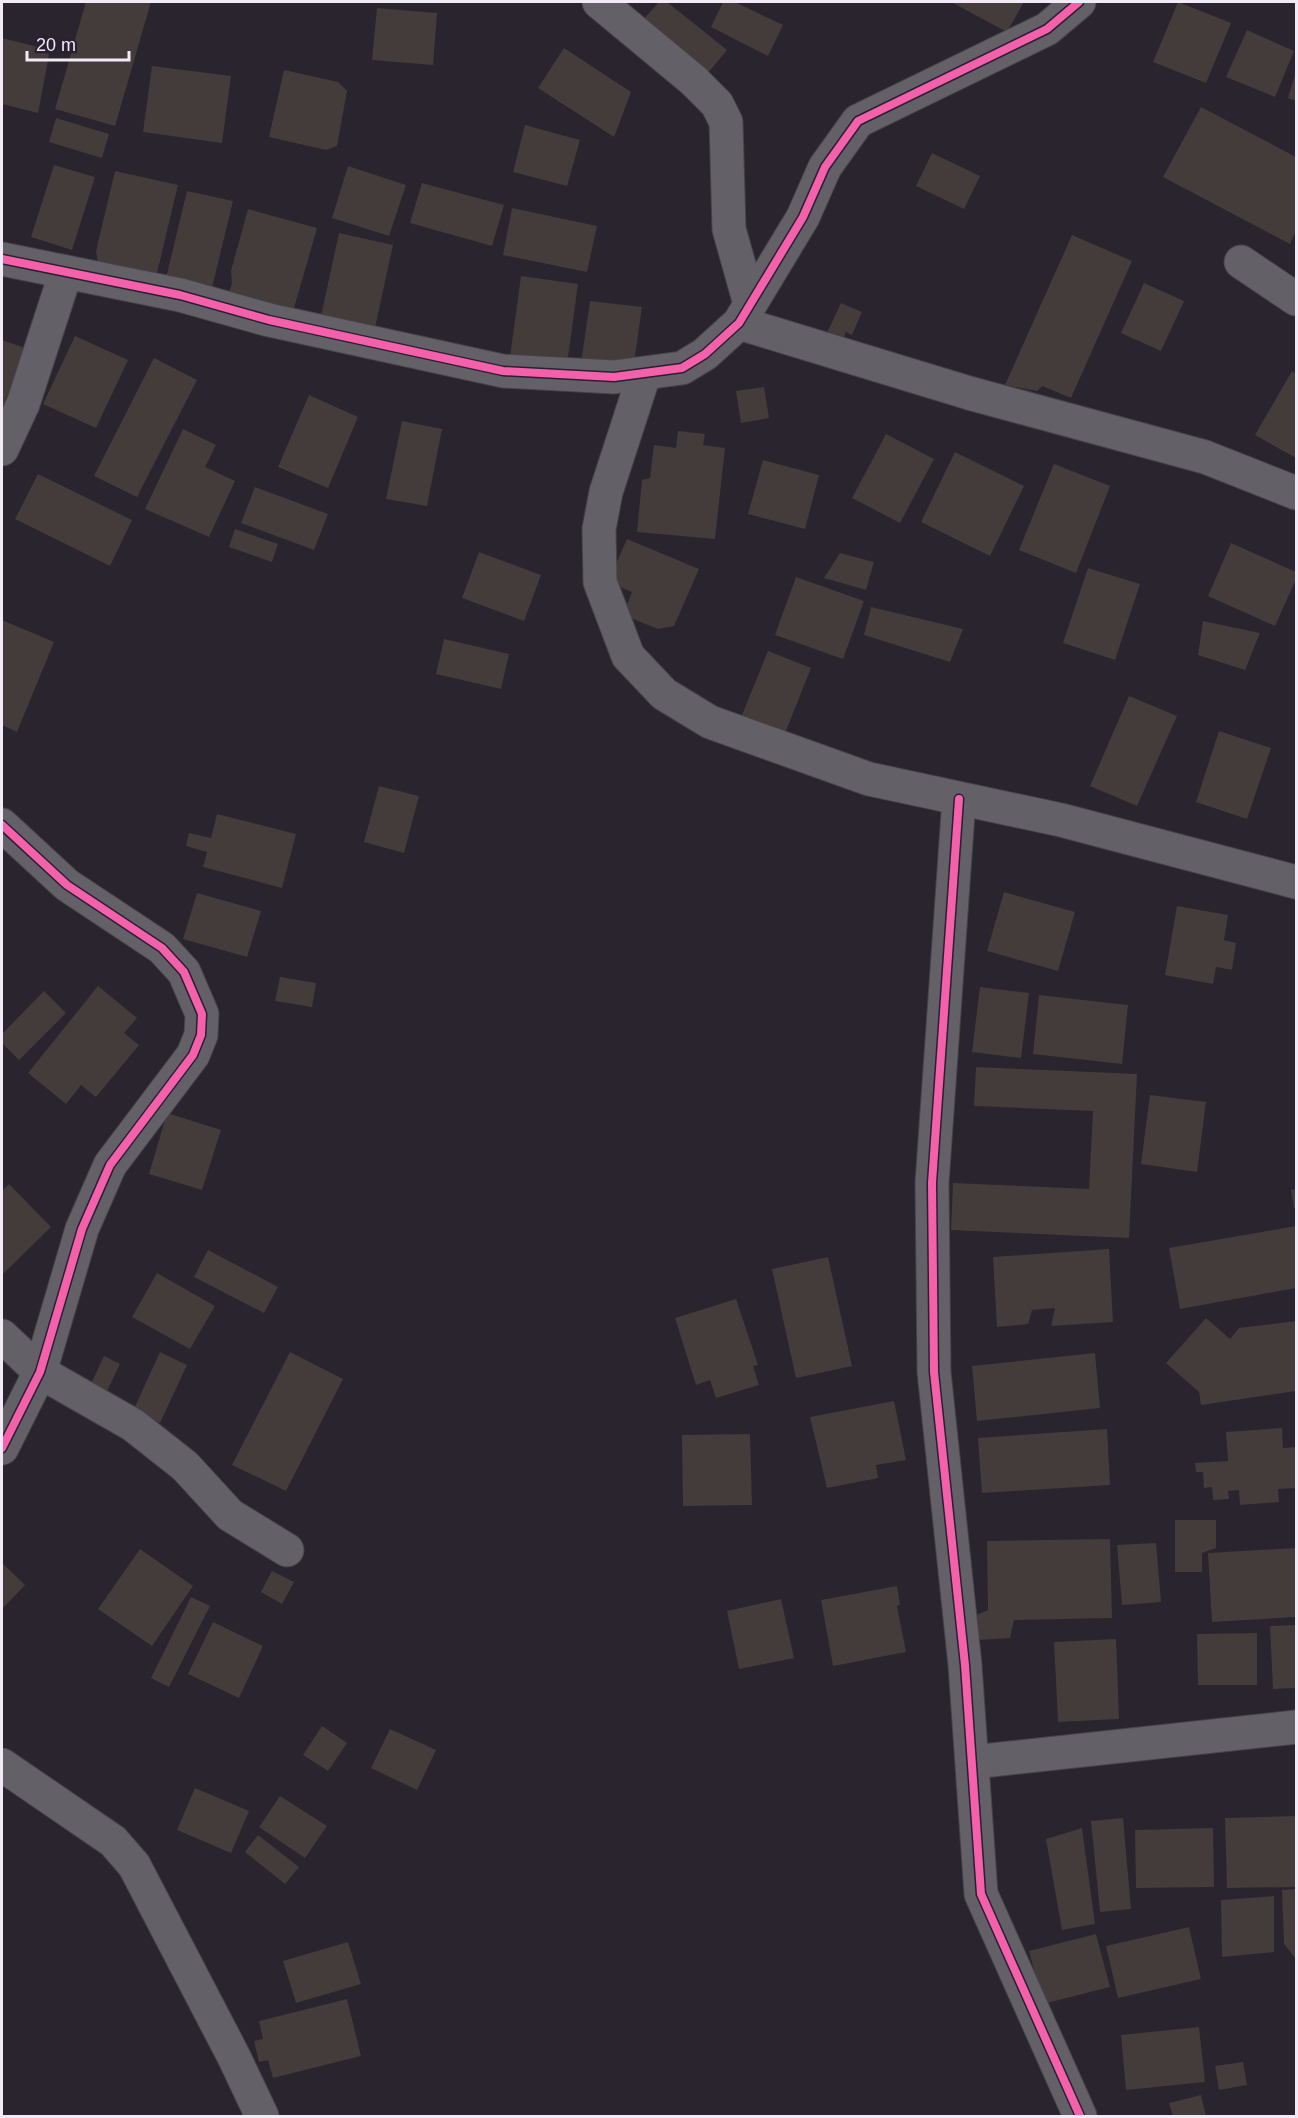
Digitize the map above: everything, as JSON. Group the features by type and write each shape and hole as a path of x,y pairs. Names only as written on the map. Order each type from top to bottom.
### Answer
{"street":[{"path":"599,2 693,80 717,104 726,122 729,230 744,314"},
{"path":"2,259 180,295 269,320 503,371 614,377 644,375 682,368 705,354 744,314 802,217 825,167 858,121 1047,29 1079,2"},
{"path":"1241,262 1296,299"},
{"path":"2,449 23,404 66,272"},
{"path":"744,314 969,393 1205,456 1296,493"},
{"path":"644,375 606,492 599,529 600,582 628,656 664,694 710,722 869,779 1061,820 1296,882"},
{"path":"959,798 932,1183 934,1372 965,1665 981,1894 1080,2116"},
{"path":"2,825 67,885 162,948 184,972 202,1014 201,1035 193,1055 110,1165 82,1229 40,1371 2,1448"},
{"path":"2,1336 40,1371 133,1425 186,1466 230,1515 287,1550"},
{"path":"973,1762 1296,1727"},
{"path":"2,1765 113,1841 134,1865 229,2046 262,2116"}],"building":[{"path":"86,2 151,2 115,126 55,109"},
{"path":"659,2 667,2 727,50 707,74 642,21"},
{"path":"723,2 735,2 783,25 768,56 711,27"},
{"path":"951,2 1024,2 1007,32"},
{"path":"1178,2 1231,23 1206,83 1153,62"},
{"path":"377,8 437,13 433,65 372,60"},
{"path":"1247,30 1294,51 1275,97 1226,77"},
{"path":"2,38 42,48 49,55 38,113 2,104"},
{"path":"564,48 631,92 614,137 538,88"},
{"path":"152,66 231,76 222,143 143,132"},
{"path":"284,70 338,82 347,91 337,146 326,150 269,137"},
{"path":"1296,71 1296,101 1288,98"},
{"path":"1201,107 1296,157 1296,231 1290,244 1163,177"},
{"path":"56,118 109,134 102,158 49,142"},
{"path":"525,125 580,140 567,186 513,172"},
{"path":"932,153 980,176 964,209 916,186"},
{"path":"54,165 95,177 72,250 31,237"},
{"path":"348,166 406,185 389,236 332,218"},
{"path":"115,171 178,185 156,277 98,263 96,251"},
{"path":"422,183 504,205 492,246 410,223"},
{"path":"187,191 233,201 212,288 166,278"},
{"path":"512,208 597,226 587,272 503,255"},
{"path":"248,209 317,228 292,315 228,297 232,283 231,271"},
{"path":"339,233 393,245 375,328 321,316"},
{"path":"1072,235 1132,261 1071,398 1042,386 1037,391 1005,385"},
{"path":"521,276 578,284 567,365 510,357"},
{"path":"1144,283 1184,301 1161,351 1121,333"},
{"path":"590,301 642,307 633,370 581,363"},
{"path":"841,303 862,312 852,335 846,332 842,342 826,335"},
{"path":"75,336 128,360 96,428 43,404"},
{"path":"2,340 25,348 2,410"},
{"path":"154,358 197,380 137,497 94,476"},
{"path":"1292,371 1296,374 1296,458 1255,435"},
{"path":"764,387 769,418 741,423 736,391"},
{"path":"309,395 358,417 328,488 278,467"},
{"path":"402,421 442,429 427,506 386,499"},
{"path":"183,429 216,445 205,467 235,481 209,537 145,509"},
{"path":"678,431 705,434 703,445 725,448 715,539 637,532 642,480 650,478 654,445 676,448"},
{"path":"886,434 934,459 900,523 852,498"},
{"path":"955,452 1024,486 990,556 921,522"},
{"path":"763,460 819,475 805,529 748,514"},
{"path":"1054,464 1110,486 1076,573 1019,550"},
{"path":"38,474 132,520 110,566 15,519"},
{"path":"255,487 328,514 314,550 241,523"},
{"path":"235,529 278,544 272,562 229,547"},
{"path":"627,539 699,569 674,626 658,629 623,615 632,592 608,582"},
{"path":"1231,543 1296,572 1296,579 1275,626 1208,596"},
{"path":"479,552 541,575 524,621 462,598"},
{"path":"840,553 874,562 866,590 824,578"},
{"path":"1088,568 1140,584 1115,660 1063,643"},
{"path":"796,577 864,601 843,659 775,635"},
{"path":"871,607 963,629 950,662 864,635"},
{"path":"2,620 54,642 17,732 2,725"},
{"path":"1203,621 1260,633 1245,670 1198,655"},
{"path":"444,639 509,654 501,689 436,674"},
{"path":"768,651 811,668 782,741 740,720"},
{"path":"1129,696 1177,716 1137,806 1090,786"},
{"path":"1219,731 1271,748 1247,819 1196,802"},
{"path":"379,786 419,796 404,853 364,842"},
{"path":"217,814 296,834 282,888 203,867 207,852 186,846 189,833 211,838"},
{"path":"1004,892 1075,912 1058,971 987,951"},
{"path":"197,893 261,911 247,957 183,939"},
{"path":"1177,906 1228,915 1224,940 1236,943 1232,970 1216,967 1213,984 1165,975"},
{"path":"280,977 316,983 312,1007 275,1001"},
{"path":"98,986 137,1018 124,1033 139,1045 96,1097 81,1085 66,1104 28,1073"},
{"path":"980,987 1029,993 1021,1058 972,1052"},
{"path":"44,991 66,1013 19,1060 2,1043 2,1034"},
{"path":"1039,995 1128,1005 1122,1064 1033,1054"},
{"path":"976,1067 1137,1074 1129,1238 951,1230 953,1183 1089,1189 1093,1111 974,1106"},
{"path":"1150,1095 1206,1102 1197,1172 1141,1164"},
{"path":"167,1113 221,1130 202,1190 149,1174"},
{"path":"9,1184 51,1227 4,1273 2,1271 2,1191"},
{"path":"1296,1189 1296,1208 1294,1208 1291,1190"},
{"path":"1296,1226 1296,1288 1180,1309 1169,1248"},
{"path":"1109,1249 1113,1322 1051,1326 1055,1308 1032,1310 1028,1324 997,1327 993,1257"},
{"path":"208,1250 278,1287 264,1313 194,1277"},
{"path":"828,1257 852,1366 796,1378 772,1269"},
{"path":"157,1273 215,1306 190,1349 132,1317"},
{"path":"736,1299 758,1365 753,1366 759,1385 716,1398 710,1380 696,1385 675,1318"},
{"path":"1206,1318 1230,1339 1239,1328 1296,1321 1296,1391 1201,1405 1199,1392 1166,1363"},
{"path":"160,1352 187,1365 160,1423 133,1411"},
{"path":"290,1352 343,1379 286,1491 232,1465"},
{"path":"1095,1353 1100,1408 977,1421 972,1366"},
{"path":"104,1356 120,1364 104,1397 88,1390"},
{"path":"894,1401 906,1460 876,1465 878,1478 827,1488 810,1417"},
{"path":"1282,1428 1283,1448 1296,1447 1296,1488 1278,1489 1279,1502 1240,1505 1239,1490 1228,1491 1229,1499 1213,1500 1212,1487 1204,1488 1203,1472 1196,1472 1195,1463 1228,1461 1226,1432"},
{"path":"1107,1429 1110,1485 982,1493 978,1438"},
{"path":"750,1434 752,1505 683,1506 682,1435"},
{"path":"1175,1520 1216,1520 1216,1548 1202,1553 1202,1572 1175,1572"},
{"path":"1110,1539 1112,1618 1014,1620 1010,1638 978,1640 976,1615 988,1610 987,1541"},
{"path":"1156,1543 1161,1602 1122,1605 1117,1545"},
{"path":"1296,1548 1296,1617 1212,1622 1208,1553"},
{"path":"140,1549 193,1586 152,1646 98,1609"},
{"path":"2,1563 25,1585 2,1609"},
{"path":"272,1571 294,1582 282,1604 261,1592"},
{"path":"897,1586 900,1605 897,1606 906,1652 833,1666 821,1600"},
{"path":"191,1597 210,1606 169,1687 151,1678"},
{"path":"781,1599 794,1658 739,1669 727,1611"},
{"path":"213,1622 263,1646 239,1698 188,1674"},
{"path":"1296,1625 1296,1688 1273,1689 1270,1626"},
{"path":"1257,1633 1257,1685 1198,1685 1197,1634"},
{"path":"1116,1639 1119,1719 1058,1722 1054,1642"},
{"path":"322,1726 347,1743 328,1771 303,1755"},
{"path":"390,1729 436,1750 417,1790 371,1768"},
{"path":"195,1788 249,1811 231,1853 177,1830"},
{"path":"280,1796 327,1826 305,1858 259,1827"},
{"path":"1296,1816 1296,1887 1227,1888 1225,1818"},
{"path":"1123,1818 1131,1909 1100,1912 1091,1821"},
{"path":"1082,1828 1095,1924 1062,1930 1046,1839"},
{"path":"1213,1828 1214,1887 1136,1888 1135,1830"},
{"path":"258,1835 299,1867 285,1884 245,1852"},
{"path":"1296,1889 1296,1959 1284,1944 1282,1890"},
{"path":"1274,1896 1274,1952 1222,1957 1221,1900"},
{"path":"1189,1927 1201,1979 1118,1998 1106,1946"},
{"path":"1096,1934 1110,1987 1043,2004 1029,1951"},
{"path":"348,1942 361,1984 296,2003 283,1961"},
{"path":"347,1999 361,2056 273,2078 268,2060 259,2062 254,2041 263,2039 259,2021"},
{"path":"1199,2027 1205,2082 1126,2090 1121,2035"},
{"path":"1243,2062 1247,2085 1219,2090 1215,2066"},
{"path":"1201,2095 1206,2116 1173,2116 1169,2103"}],"cycle path":[{"path":"2,259 180,295 269,320 503,371 614,377 682,368 705,354 739,323 803,217 825,167 858,121 1047,29 1079,2"},
{"path":"959,799 932,1183 934,1372 965,1665 981,1894 1080,2116"},
{"path":"2,825 67,885 162,948 184,972 202,1014 201,1035 193,1055 110,1165 82,1229 40,1372 2,1448"}]}
